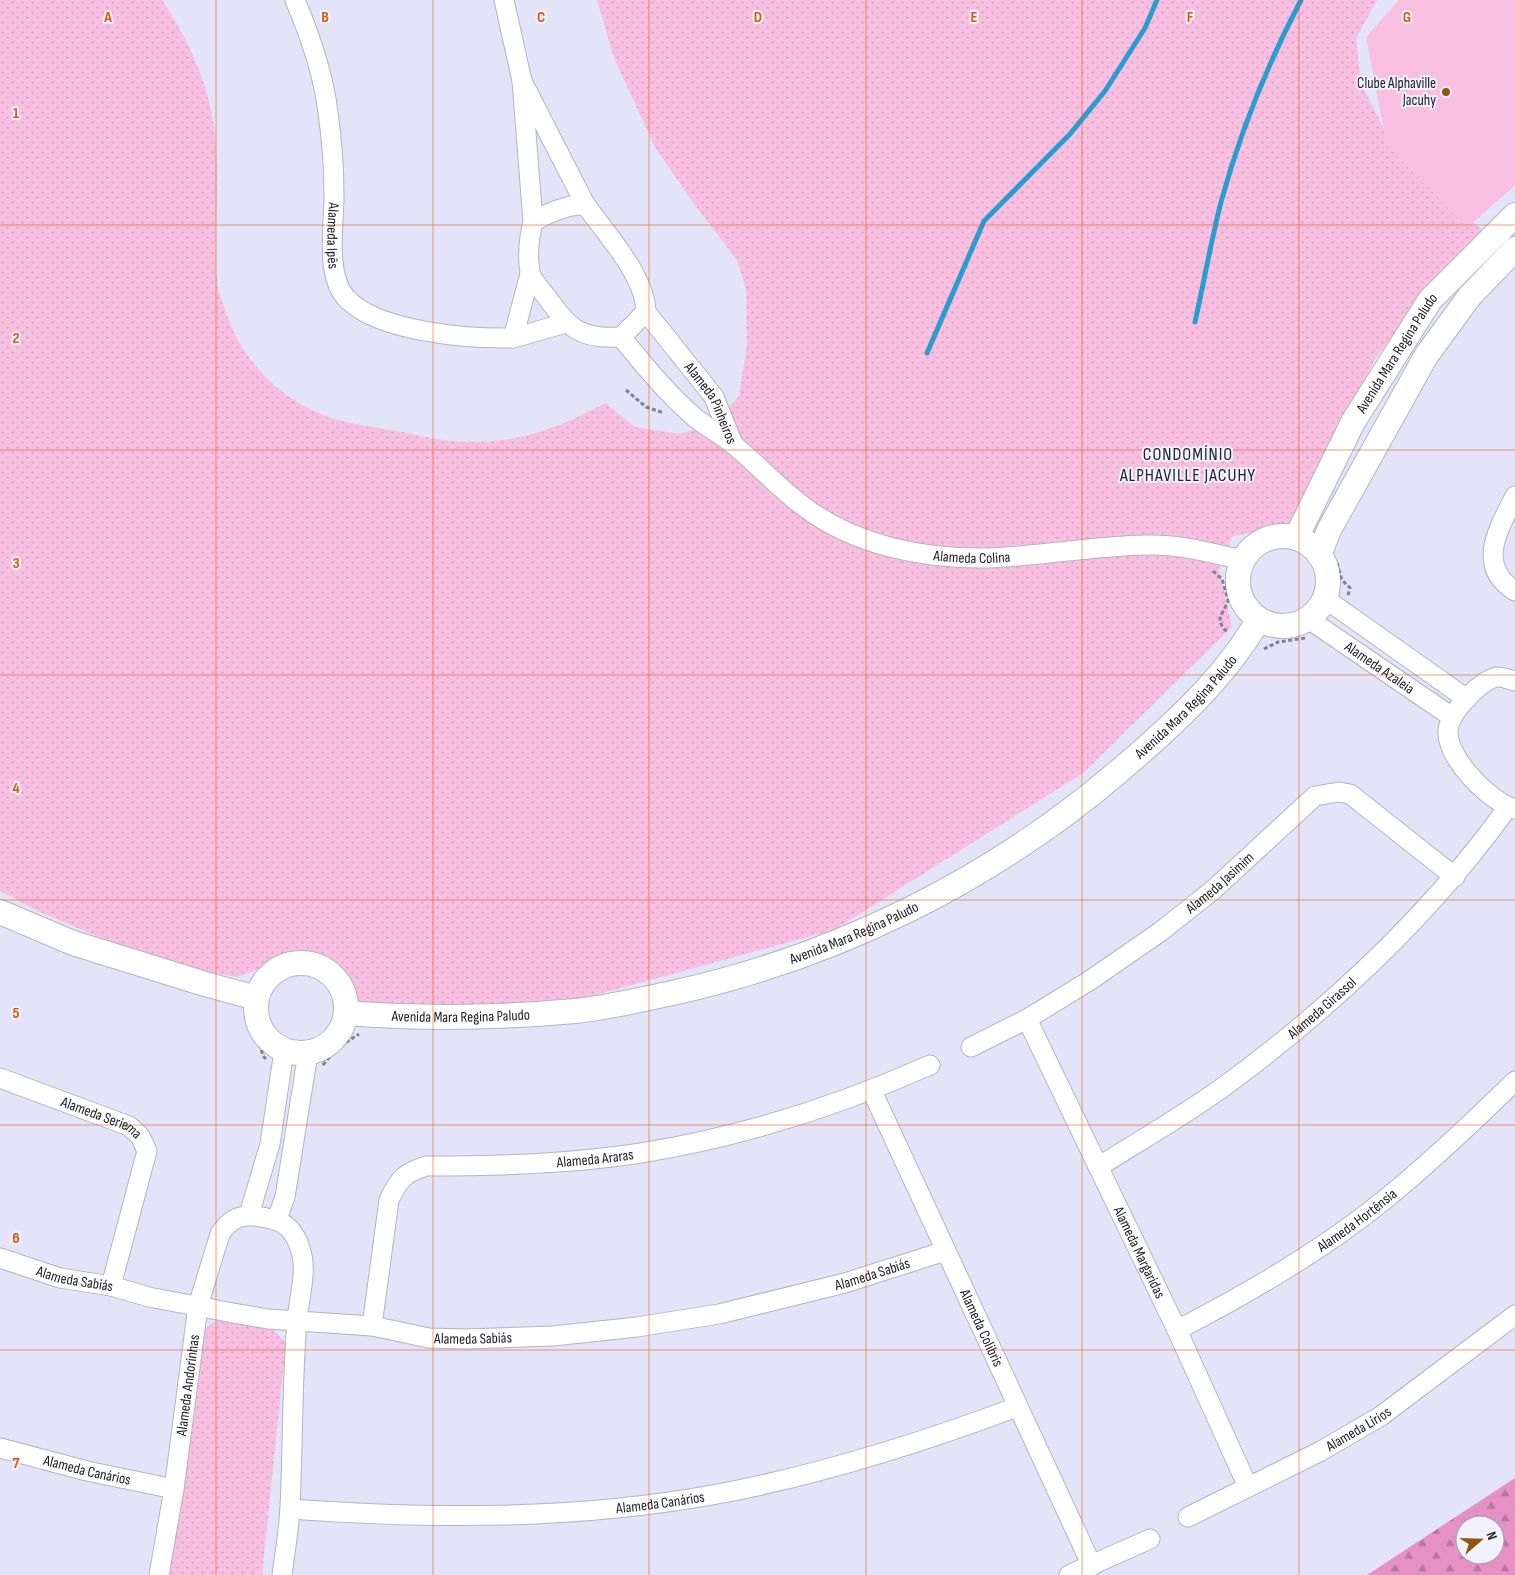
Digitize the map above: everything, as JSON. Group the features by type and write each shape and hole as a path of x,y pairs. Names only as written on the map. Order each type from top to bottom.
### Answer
{"street":[{"name":"Alameda Ipês","path":"295,0 311,42 328,110 334,196 332,254 337,278 346,298 365,313 389,322 441,333 484,339 513,338 566,323"},
{"name":"Alameda Pinheiros","path":"504,0 522,80 534,222 529,238 530,274 513,338"},
{"name":"Alameda Pinheiros","path":"522,80 585,204 640,284 646,301 646,312 716,402 733,444"},
{"path":"534,222 549,212 568,206 585,204"},
{"name":"Avenida Mara Regina Paludo","path":"1296,538 1353,422 1430,300 1515,216"},
{"name":"Avenida Mara Regina Paludo","path":"1328,556 1329,530 1426,356 1469,297 1515,249"},
{"path":"530,274 566,323 589,336 603,338 621,337 646,312"},
{"name":"Alameda Pinheiros","path":"621,337 674,409 733,444"},
{"path":"674,409 702,382"},
{"name":"Alameda Colina","path":"733,444 803,506 838,528 894,548 954,558 988,558 1147,545 1196,549 1243,560"},
{"path":"1515,496 1492,546 1493,563 1498,574 1515,591"},
{"path":"1271,537 1296,538 1328,556 1326,568 1331,603 1317,609 1314,624 1283,626 1271,624 1259,619 1249,610 1240,592 1239,573 1243,560 1250,550 1271,537"},
{"name":"Alameda Azaleia","path":"1331,603 1467,699"},
{"name":"Avenida Mara Regina Paludo","path":"346,1013 408,1018 466,1018 578,1010 707,985 798,957 861,933 972,877 1073,809 1139,754 1183,712 1242,648 1259,619"},
{"name":"Alameda Azaleia","path":"1314,624 1396,677 1452,717"},
{"path":"1396,677 1409,658"},
{"path":"1512,808 1485,790 1462,767 1451,748 1448,730 1452,717 1479,686 1498,677 1515,681"},
{"name":"Alameda Jasimim","path":"971,1047 1027,1020 1089,981 1160,932 1213,890 1315,796 1339,792 1350,794 1455,877"},
{"name":"Alameda Girassol","path":"1098,1167 1224,1086 1270,1052 1342,990 1455,877 1512,808"},
{"path":"0,912 74,943 196,982 255,1008 260,1029 283,1061 270,1144 249,1215"},
{"path":"250,1005 260,987 276,970 286,965 308,963 319,966 337,980 343,990 346,1013 342,1027 334,1040 307,1063 285,1197 277,1219 295,1236 301,1249 303,1275 297,1320 290,1509 282,1575"},
{"name":"Alameda Margaridas","path":"1027,1020 1177,1330 1248,1487"},
{"path":"283,1061 307,1063"},
{"name":"Alameda Araras","path":"372,1326 389,1200 396,1184 408,1172 426,1166 577,1161 641,1153 774,1123 872,1091 930,1065"},
{"name":"Alameda Seriema","path":"0,1078 109,1116 129,1126 140,1136 147,1151 111,1286"},
{"name":"Alameda Hortênsia","path":"1177,1330 1238,1299 1286,1269 1382,1202 1452,1142 1515,1081"},
{"name":"Alameda Colibris","path":"872,1091 1092,1566"},
{"path":"270,1144 294,1148"},
{"name":"Alameda Andorinhas","path":"159,1575 174,1488 198,1306 220,1234 226,1224 249,1215 277,1219"},
{"name":"Alameda Sabiás","path":"0,1258 60,1278 111,1286 149,1297 268,1319 372,1326 429,1338 465,1339 553,1336 637,1327 719,1314 845,1283 945,1251"},
{"name":"Alameda Lírios","path":"1188,1517 1321,1451 1381,1416 1515,1315"},
{"name":"Alameda Canários","path":"290,1509 363,1514 537,1514 619,1507 712,1495 884,1454 1017,1407"},
{"name":"Alameda Canários","path":"0,1448 87,1471 174,1488"},
{"path":"1069,1575 1150,1539"}],"path":[{"path":"626,390 646,407 674,409"},
{"path":"1328,556 1342,580 1350,588 1350,592 1331,603"},
{"path":"1204,568 1213,570 1222,579 1228,600 1219,619 1220,625 1254,658 1263,649 1278,642 1305,638 1314,624"},
{"path":"250,1005 263,1056 283,1061"},
{"path":"307,1063 322,1066 336,1049 356,1035 364,1033"}],"shaded area":[{"path":"0,0 162,0 188,45 202,77 211,110 217,165 217,283 231,326 240,344 252,362 266,377 299,403 318,413 351,423 444,440 472,442 512,439 549,429 605,403 635,427 680,434 715,423 739,396 747,345 746,289 737,260 700,212 656,149 614,58 597,0 1377,0 1356,38 1361,83 1399,159 1482,230 1376,357 1292,523 1232,537 1219,570 1232,627 1083,773 834,930 569,1002 366,1006 336,992 298,955 237,977 157,962 38,911 0,891"},
{"name":"Clube Alphaville Jacuhy","path":"1399,0 1515,0 1515,185 1467,228 1387,146 1366,37"},
{"path":"229,1319 269,1325 286,1343 262,1575 156,1575 200,1334 212,1323"}],"green space":[{"path":"1515,1478 1515,1575 1367,1575 1455,1517 1455,1565 1505,1565 1505,1515 1459,1515"}],"waterway":[{"path":"927,353 984,221 1070,134 1105,91 1145,28 1157,0"},
{"path":"1195,322 1217,217 1237,150 1266,73 1301,0"}],"place":[{"name":"Clube Alphaville Jacuhy","path":"1446,92"}],"district":[{"name":"CONDOMÍNIO ALPHAVILLE JACUHY","path":"1188,464"}]}
